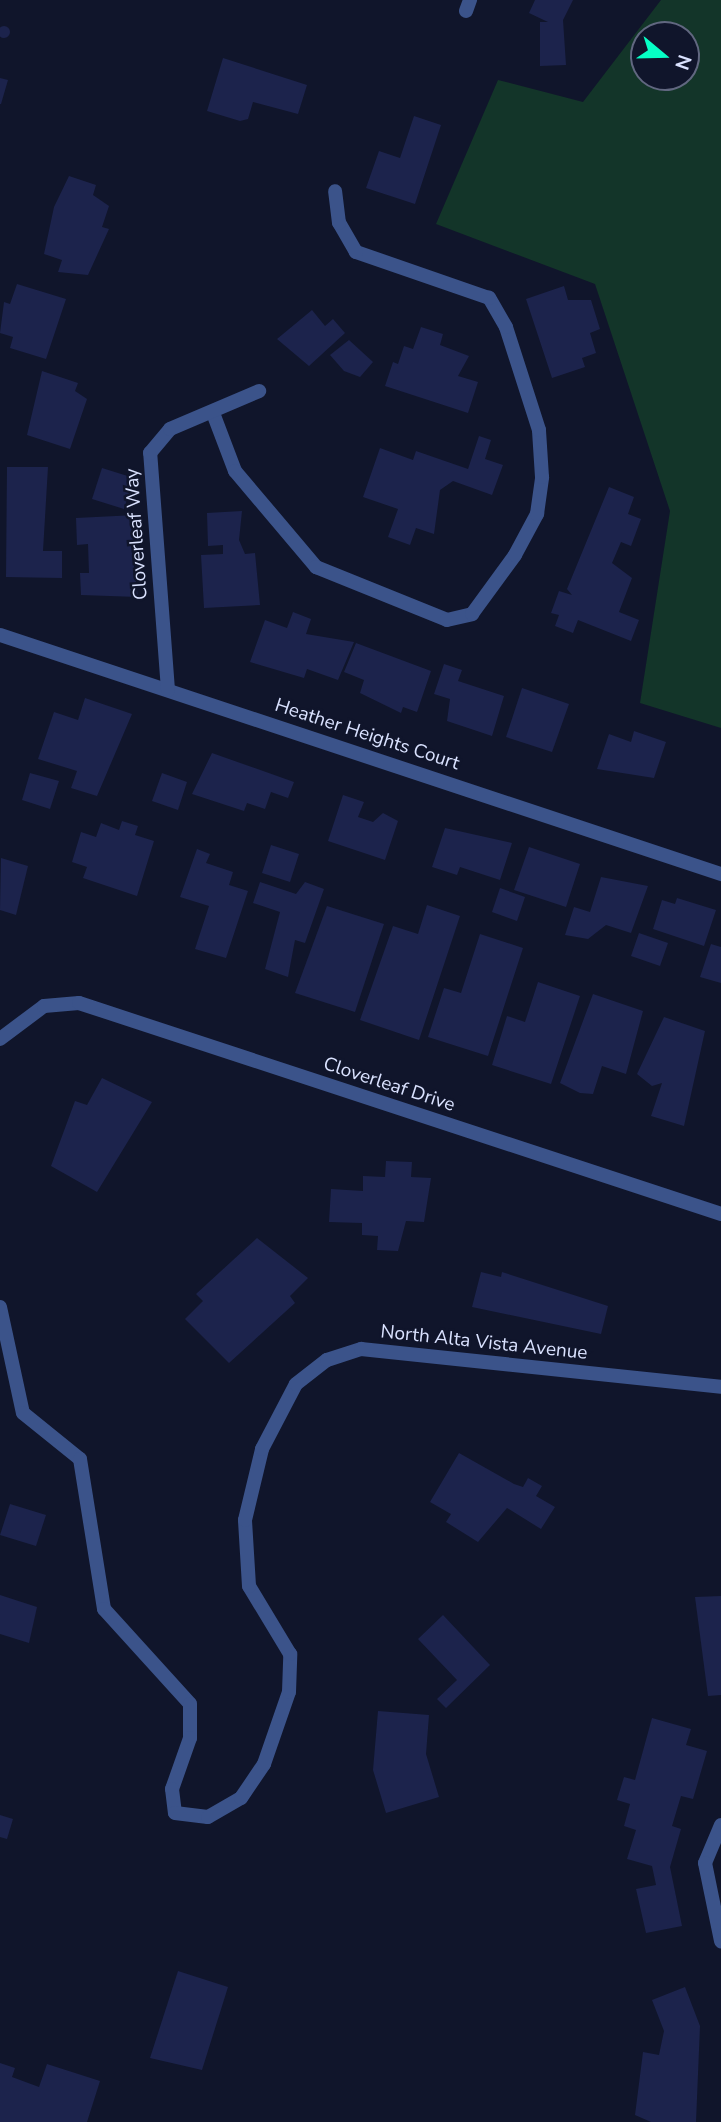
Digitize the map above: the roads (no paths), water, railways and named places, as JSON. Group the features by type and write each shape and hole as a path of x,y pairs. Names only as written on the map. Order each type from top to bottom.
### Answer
{"street":[{"path":"213,413 235,471 316,568 447,620 472,614 515,555 537,513 542,477 539,430 506,327 489,298 356,252 339,223 335,191"},
{"name":"Cloverleaf Way","path":"169,690 150,453 170,429 213,413 259,391"},
{"name":"Heather Heights Court","path":"0,635 721,874"},
{"name":"Cloverleaf Drive","path":"0,1039 44,1006 79,1003 721,1214"},
{"name":"North Alta Vista Avenue","path":"0,1307 23,1413 80,1459 104,1609 190,1704 190,1738 172,1789 175,1813 186,1815 208,1817 241,1798 264,1764 289,1692 290,1654 249,1586 245,1520 262,1449 296,1384 327,1360 361,1349 721,1387"},
{"path":"721,1825 705,1863 721,1941"}]}
